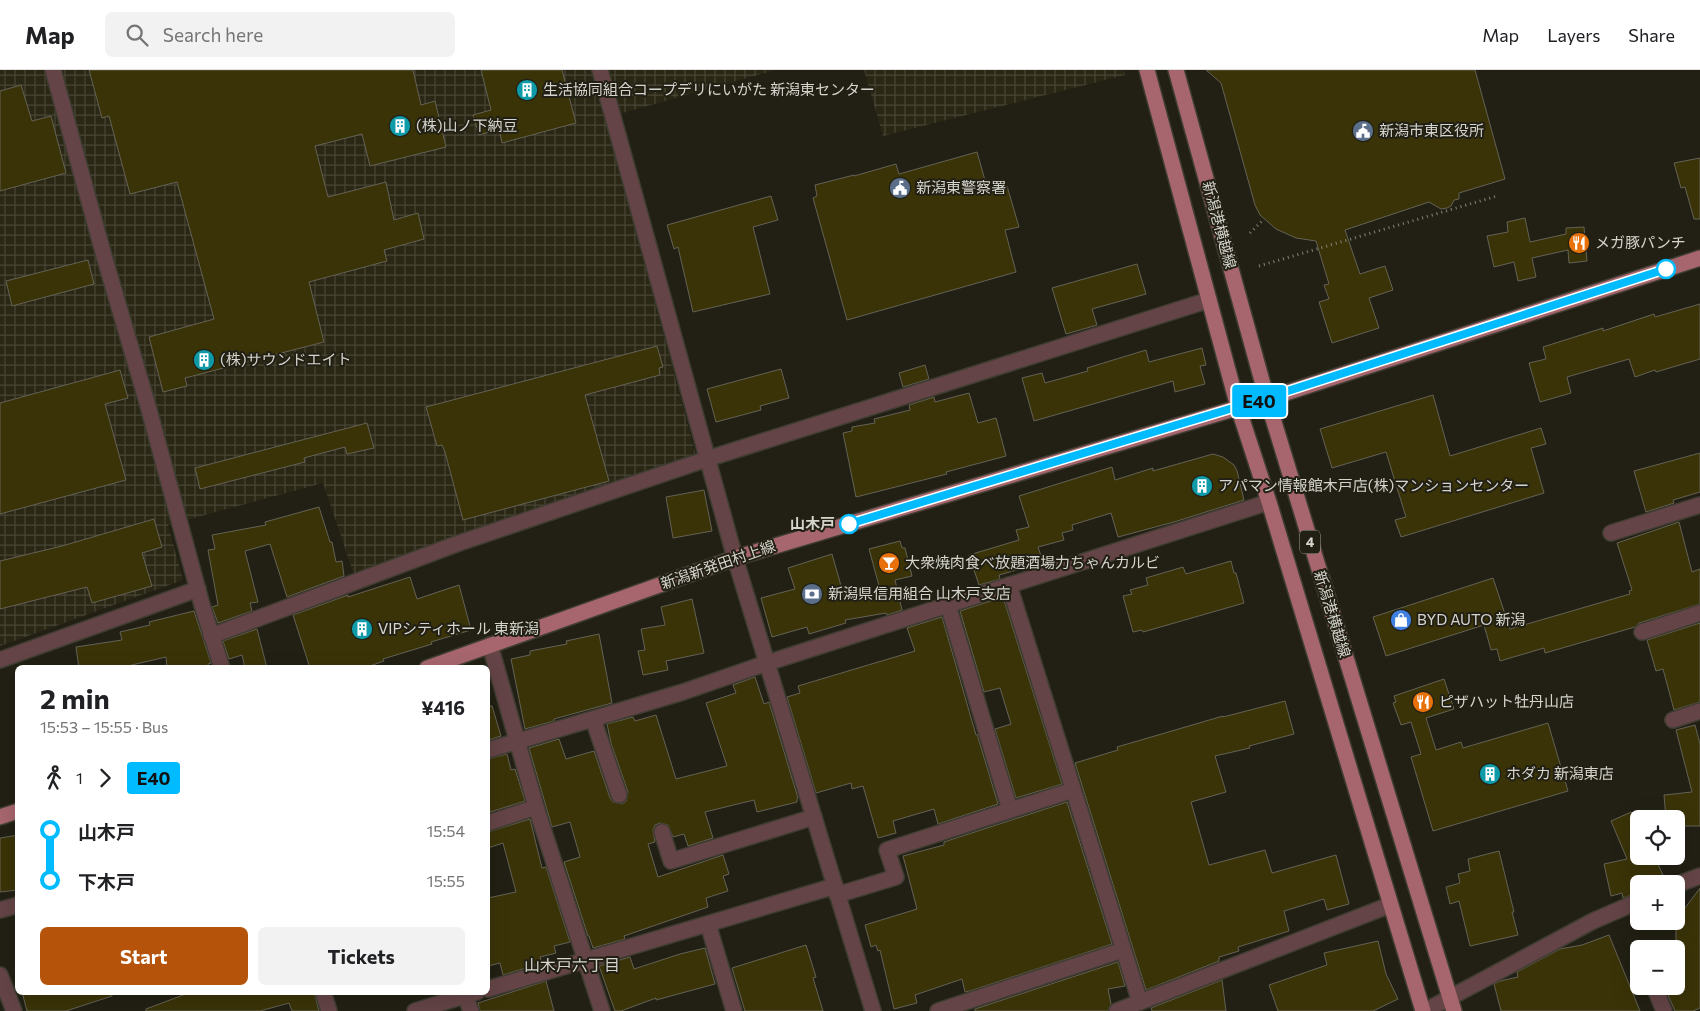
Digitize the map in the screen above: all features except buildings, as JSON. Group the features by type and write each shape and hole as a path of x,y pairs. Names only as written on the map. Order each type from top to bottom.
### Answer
{"main road":[{"name":"新潟港横越線","path":"1147,70 1238,407 1269,502 1390,905 1424,1011"},
{"name":"新潟港横越線","path":"1176,70 1266,398 1452,1004"},
{"name":"新潟新発田村上線","path":"434,665 735,558 1238,407 1700,258"},
{"path":"0,817 15,812"}],"street":[{"path":"53,70 211,636 221,665"},
{"path":"600,70 735,558 872,1011"},
{"path":"211,636 460,543 707,460 1209,300"},
{"path":"490,749 683,692 767,663 1269,502"},
{"path":"1611,533 1700,505"},
{"path":"1009,585 1140,1002"},
{"path":"0,660 198,589"},
{"path":"948,605 1010,810"},
{"path":"1642,632 1700,613"},
{"path":"490,645 536,807 602,1011"},
{"path":"1673,720 1700,711"},
{"path":"593,719 619,795"},
{"path":"490,988 708,924 836,890 896,877 888,850 1073,790"},
{"path":"490,821 536,807"},
{"path":"662,832 671,861 814,817"},
{"path":"1685,882 1700,876"},
{"path":"1117,1011 1390,905"},
{"path":"1424,1011 1452,1004 1593,921 1630,905"},
{"path":"0,910 15,906"},
{"path":"708,924 734,1011"},
{"path":"938,1011 1124,950"},
{"path":"0,975 14,1011"},
{"path":"324,995 329,1011"},
{"path":"415,1011 468,995"},
{"path":"471,995 471,1011"},
{"path":"1658,995 1664,1011"}],"path":[{"path":"1259,266 1497,196"},
{"path":"1250,233 1264,219"}],"shaded area":[{"path":"0,70 592,70 696,455 354,575 323,483 168,525 183,580 0,646"},
{"path":"609,70 776,70 619,114"},
{"path":"864,70 1124,70 1125,75 883,136"}],"bus line":[{"name":"E40","path":"849,524 1266,398 1666,269"}],"place":[{"name":"生活協同組合コープデリにいがた 新潟東センター","path":"527,90"},
{"name":"(株)山ノ下納豆","path":"400,126"},
{"name":"新潟市東区役所","path":"1363,131"},
{"name":"新潟東警察署","path":"900,188"},
{"name":"メガ豚パンチ","path":"1579,243"},
{"name":"(株)サウンドエイト","path":"204,360"},
{"name":"アパマン情報館木戸店(株)マンションセンター","path":"1202,486"},
{"name":"山木戸","path":"849,524"},
{"name":"大衆焼肉食べ放題酒場力ちゃんカルビ","path":"889,563"},
{"name":"新潟県信用組合 山木戸支店","path":"812,594"},
{"name":"BYD AUTO 新潟","path":"1401,620"},
{"name":"VIPシティホール 東新潟","path":"362,629"},
{"name":"ピザハット牡丹山店","path":"1423,702"},
{"name":"ホダカ 新潟東店","path":"1490,774"}],"district":[{"name":"山木戸六丁目","path":"572,965"}]}
